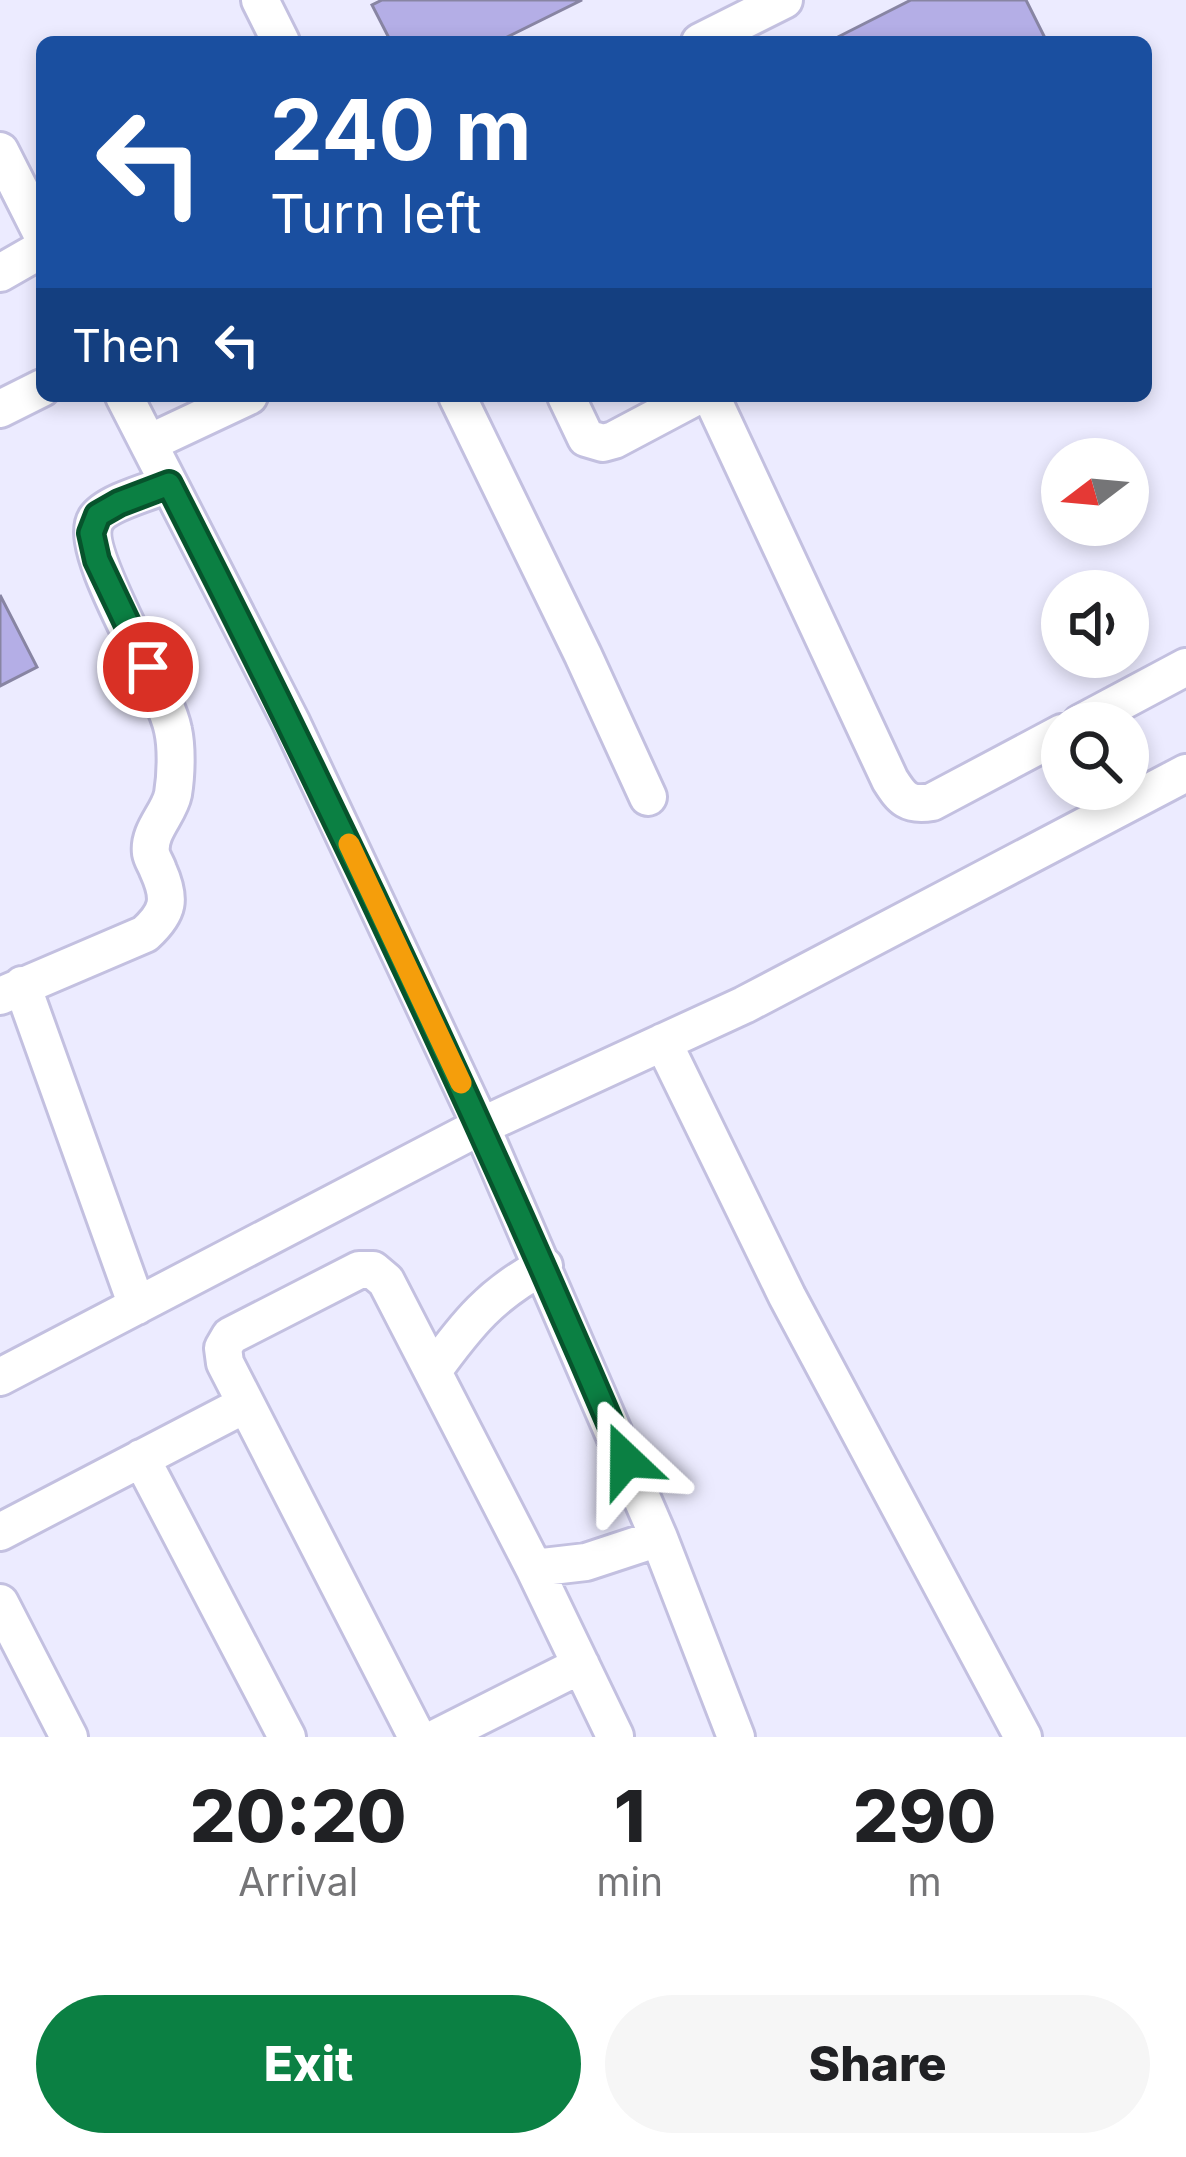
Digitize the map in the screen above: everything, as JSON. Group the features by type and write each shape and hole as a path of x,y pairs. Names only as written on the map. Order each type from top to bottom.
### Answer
{"lane":[{"path":"260,0 278,36"},
{"path":"714,36 784,0"},
{"path":"0,151 36,222"},
{"path":"0,273 36,252"},
{"path":"0,409 36,391"},
{"path":"127,402 291,722 482,1126 658,1538 731,1735"},
{"path":"149,443 236,402"},
{"path":"460,402 648,797"},
{"path":"569,402 586,438 602,443 686,402"},
{"path":"714,402 900,796 916,805 932,802 1041,744"},
{"path":"137,1306 11,991 146,934 161,919 168,892 151,852 158,821 173,798 173,731 97,560 91,533 98,515 169,484"},
{"path":"1120,702 1186,667"},
{"path":"0,1377 482,1126 744,1005 1186,773"},
{"path":"663,1042 787,1296 1023,1737"},
{"path":"433,1371 468,1323 512,1283 544,1266"},
{"path":"417,1737 225,1363 223,1348 230,1336 359,1270 373,1270 386,1280 615,1736"},
{"path":"0,1532 246,1404"},
{"path":"141,1458 287,1737"},
{"path":"534,1568 586,1562 658,1538"},
{"path":"0,1603 69,1737"},
{"path":"439,1737 581,1665"}],"building":[{"path":"382,0 582,0 509,36 388,36 372,5"},
{"path":"911,0 1026,0 1044,36 840,36"},
{"path":"0,595 37,667 0,686"}],"slow traffic":[{"path":"349,844 461,1083"}],"route":[{"path":"148,667 97,560 91,533 98,515 169,484 291,722 482,1126 626,1460"}]}
